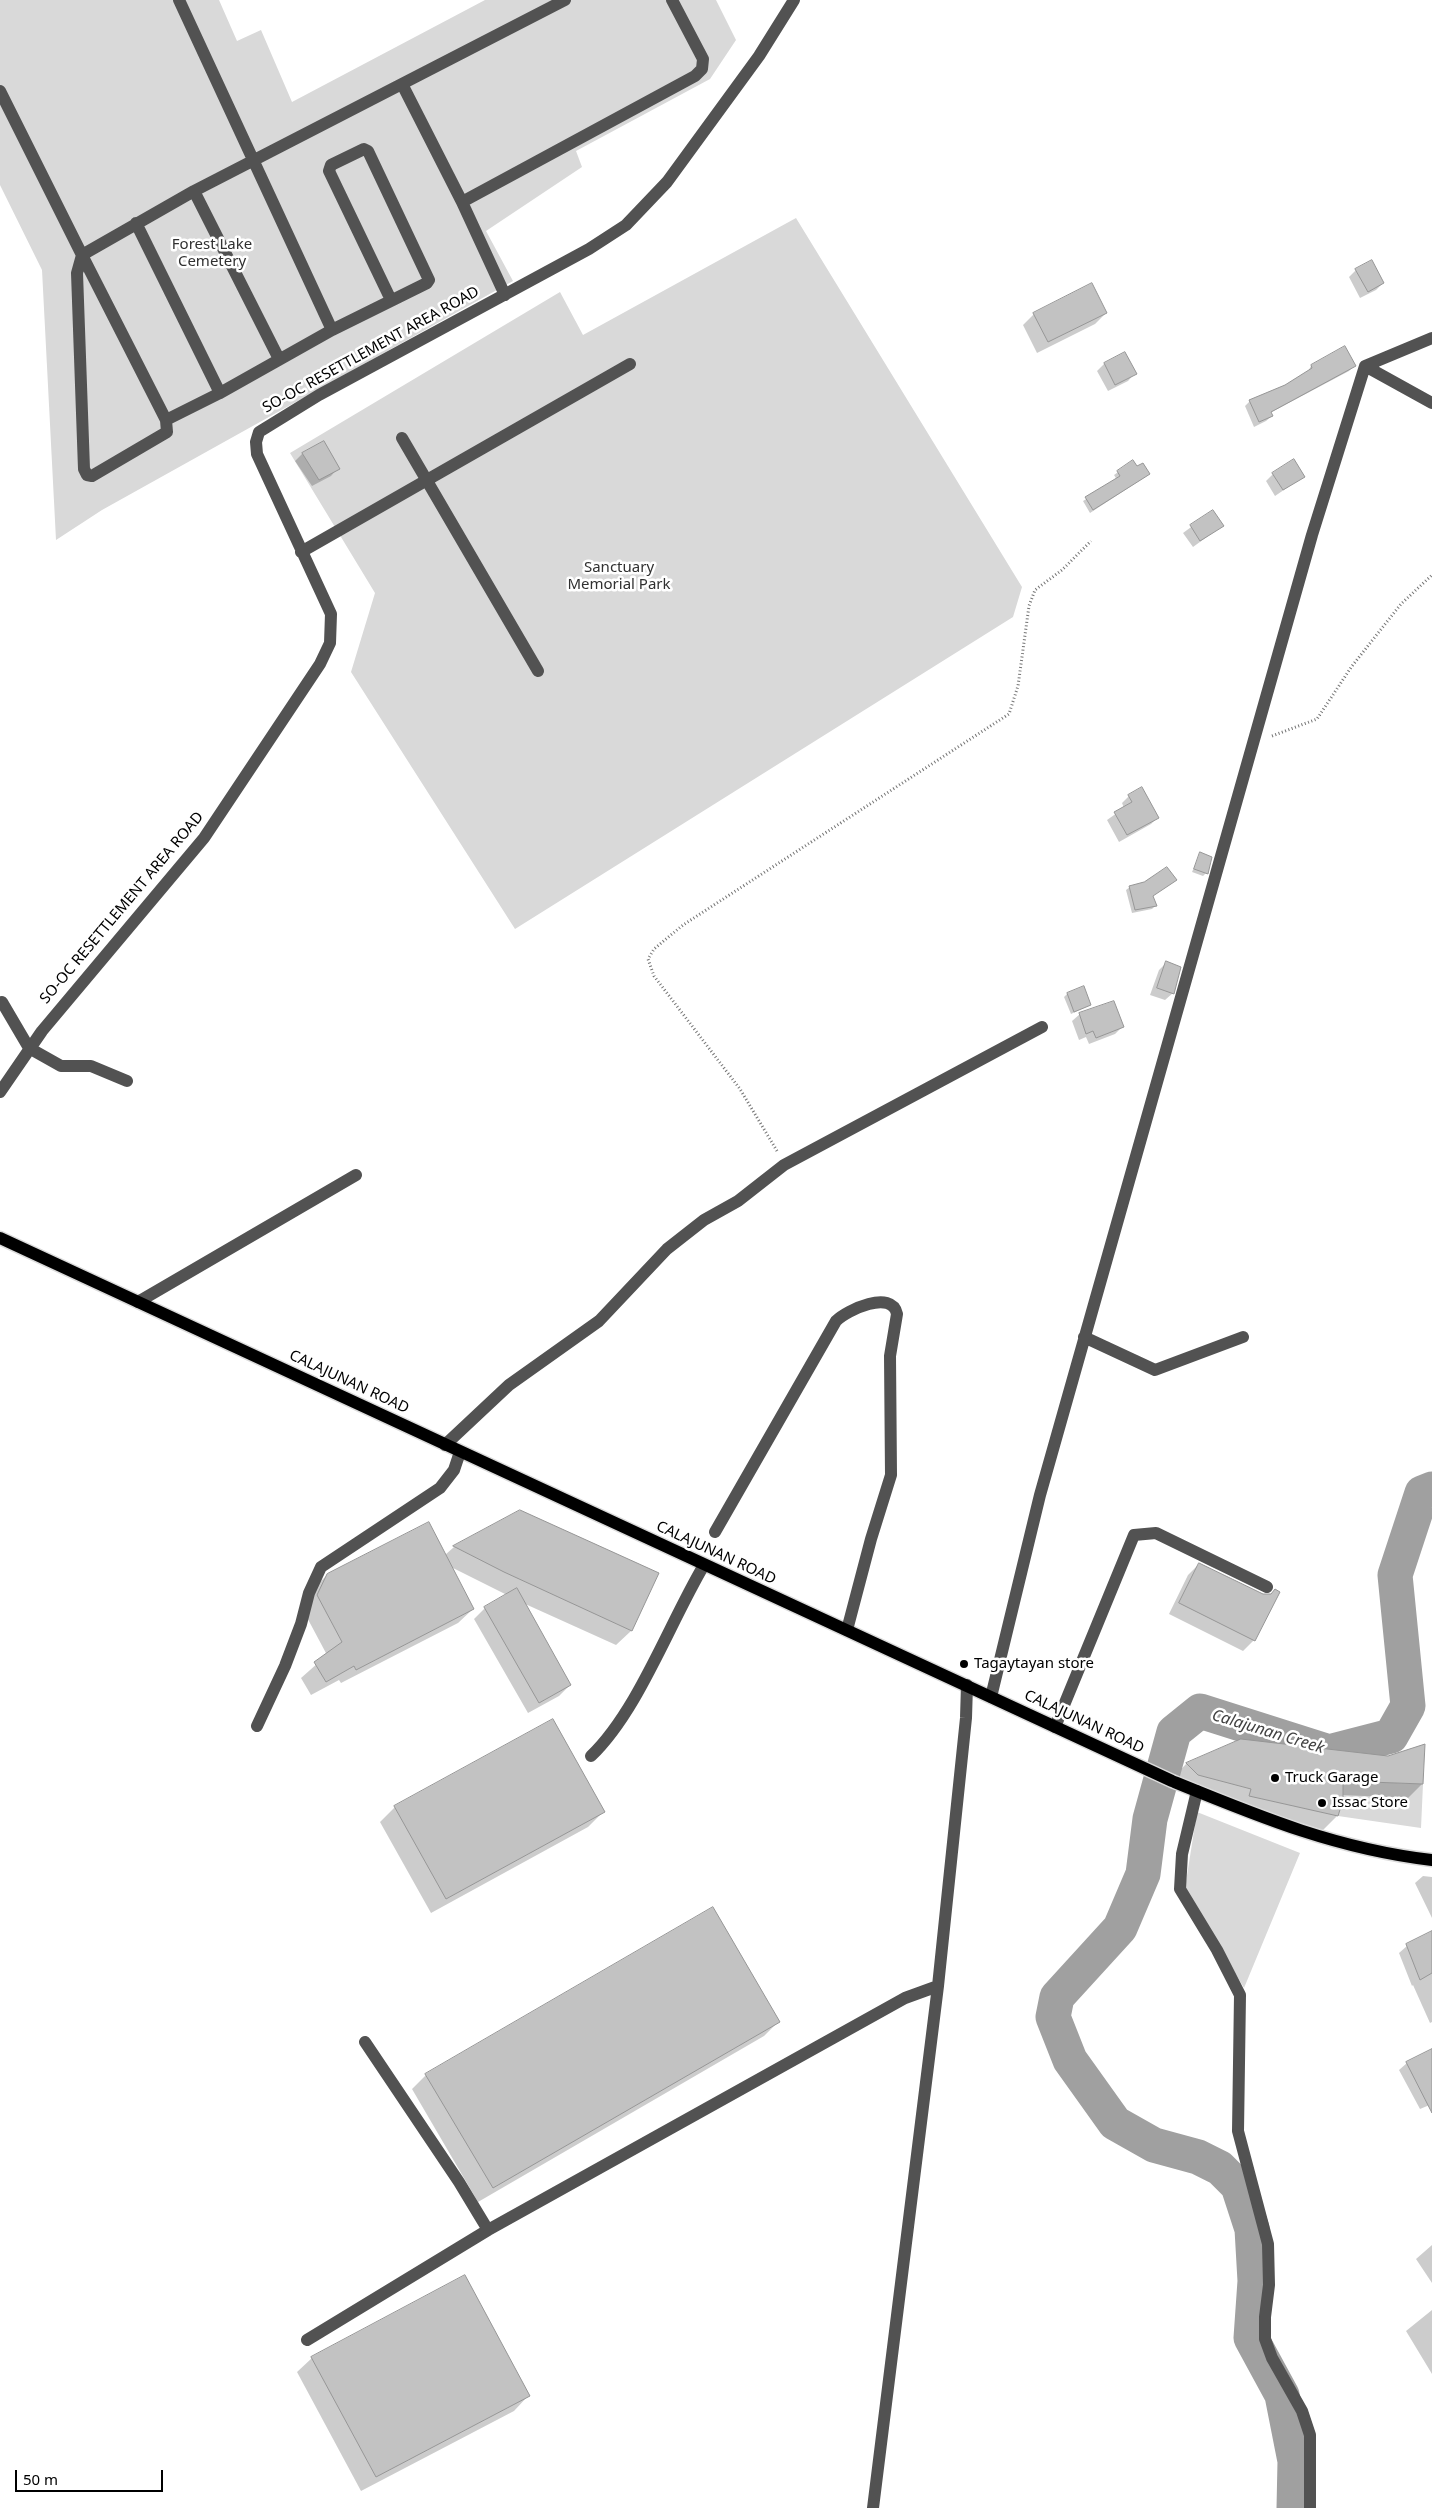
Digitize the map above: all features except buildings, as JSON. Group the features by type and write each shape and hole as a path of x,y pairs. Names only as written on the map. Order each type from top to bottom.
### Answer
{"main road":[{"name":"CALAJUNAN ROAD","path":"0,1238 1172,1781 1280,1825 1339,1844 1389,1855 1432,1860"}],"street":[{"path":"179,0 332,330"},
{"path":"0,91 82,254 166,420 167,432 92,476 87,475 84,469 77,273 82,254 194,191 565,0"},
{"path":"462,202 695,76 702,69 703,59 672,0"},
{"name":"SO-OC RESETTLEMENT AREA ROAD","path":"0,1092 28,1048 204,838 320,664 330,643 331,614 257,454 256,442 259,432 319,395 589,249 626,224 666,182 759,56 794,0"},
{"path":"402,84 462,202 505,295"},
{"path":"166,420 220,394 332,330 427,282 428,278 368,151 364,149 331,165 329,172 391,300"},
{"path":"194,191 279,360"},
{"path":"136,223 220,394"},
{"path":"991,1697 1040,1495 1084,1337 1312,535 1365,366 1432,338"},
{"path":"301,552 630,364"},
{"path":"1365,366 1432,403"},
{"path":"402,438 538,671"},
{"path":"2,1002 28,1048 60,1066 92,1066 127,1081"},
{"path":"445,1445 472,1417 510,1385 598,1321 667,1249 704,1220 738,1201 784,1165 1042,1027"},
{"path":"138,1302 356,1175"},
{"path":"715,1532 836,1321 844,1313 865,1305 883,1302 891,1305 896,1309 897,1314 890,1356 891,1475 871,1539 847,1630"},
{"path":"1084,1337 1155,1370 1243,1337"},
{"path":"257,1726 285,1666 301,1624 308,1593 321,1567 440,1488 454,1470 460,1452"},
{"path":"1055,1727 1134,1535 1156,1533 1267,1587"},
{"path":"590,1756 611,1734 640,1685 684,1599 704,1565"},
{"path":"873,2508 938,1986 966,1718 967,1685"},
{"path":"1197,1791 1182,1854 1180,1890 1217,1950 1240,1996 1238,2131 1268,2244 1269,2285 1264,2317 1265,2339 1272,2358 1302,2411 1310,2435 1312,2460 1310,2508"},
{"path":"307,2340 488,2230 905,1998 938,1986"},
{"path":"364,2042 459,2182 488,2230"}],"path":[{"path":"784,1165 766,1130 740,1089 654,976 648,959 654,949 683,925 1009,714 1018,686 1029,606 1035,590 1062,570 1091,541"},
{"path":"1252,743 1318,719 1352,666 1401,604 1432,575"}],"green space":[{"name":"Forest Lake Cemetery","path":"0,0 219,0 237,41 261,30 292,102 485,0 716,0 736,40 710,79 576,151 582,167 486,231 513,281 102,510 56,540 42,270 0,185"},
{"name":"Sanctuary Memorial Park","path":"796,218 1022,587 1013,617 515,929 351,672 375,593 290,453 560,292 583,335"},
{"path":"1343,1781 1423,1784 1421,1828 1338,1816 1343,1800"},
{"path":"1197,1812 1300,1853 1244,1988 1185,1888"}],"waterway":[{"name":"Calajunan Creek","path":"1294,2508 1295,2461 1282,2395 1251,2338 1255,2281 1252,2229 1238,2186 1220,2168 1198,2157 1154,2145 1115,2123 1070,2060 1053,2017 1057,1997 1120,1928 1143,1874 1150,1819 1174,1732 1200,1711 1329,1752 1391,1736 1408,1706 1395,1575 1422,1493 1432,1489"}],"place":[{"name":"Tagaytayan store","path":"964,1664"},
{"name":"Truck Garage","path":"1275,1778"},
{"name":"Issac Store","path":"1322,1803"}]}
